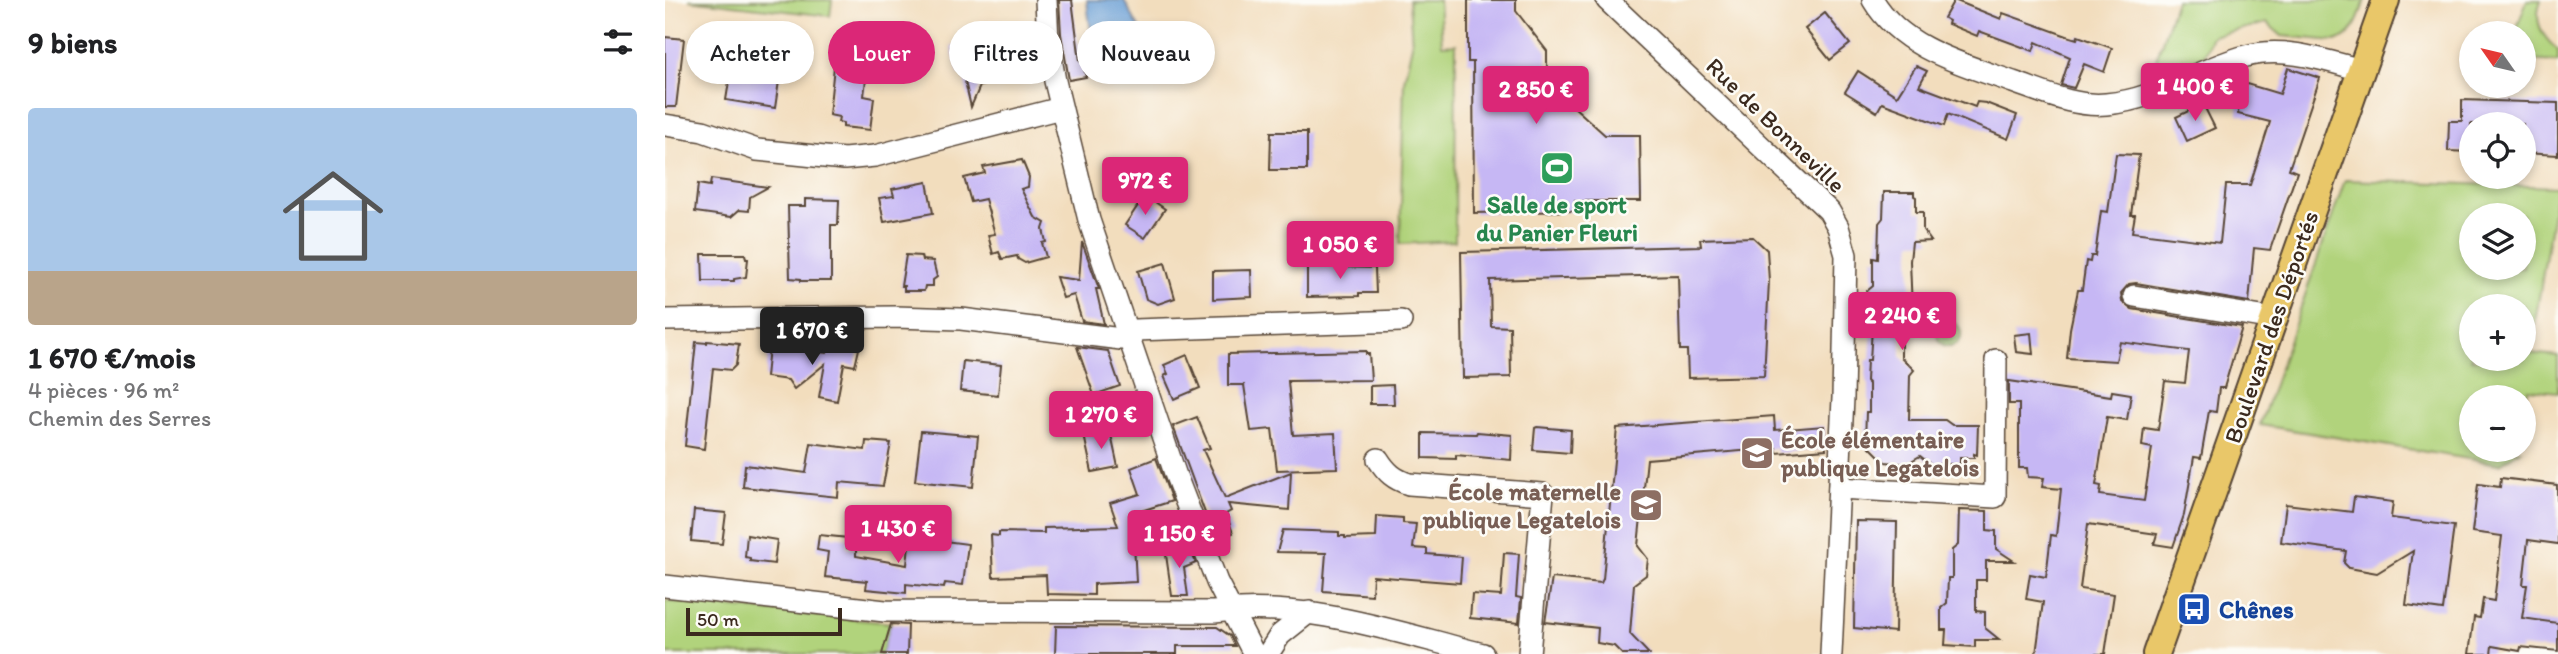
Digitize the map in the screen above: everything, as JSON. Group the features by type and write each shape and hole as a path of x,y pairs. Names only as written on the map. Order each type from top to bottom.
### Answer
{"main road":[{"name":"Boulevard des Déportés","path":"2156,654 2386,0"}],"street":[{"path":"1046,0 1048,41 1061,108 1089,220 1176,476 1217,582 1254,654"},
{"name":"Rue de Bonneville","path":"1607,0 1829,211 1838,226 1846,255 1831,654"},
{"path":"1873,0 1894,24 1916,42 1952,61 2069,102 2103,105 2136,100 2215,66 2249,55 2305,54 2361,70"},
{"path":"665,125 703,131 757,150 844,159 875,156 1061,108"},
{"path":"2134,296 2274,319"},
{"path":"665,320 948,318 1121,339 1135,330 1401,321"},
{"path":"1839,488 1996,497 1996,360"},
{"path":"1378,459 1385,471 1395,479 1409,484 1543,494 1529,654"},
{"path":"665,586 885,611 1214,612 1246,608 1309,612 1483,654"},
{"path":"1268,654 1280,635 1309,612"}],"green space":[{"path":"689,0 832,0 830,16"},
{"path":"1409,0 1439,0 1442,45 1456,44 1455,241 1400,244 1404,81 1412,45"},
{"path":"2176,0 2365,0 2352,31 2342,39 2335,41 2282,36 2267,23 2212,36 2204,56 2150,78"},
{"path":"2527,0 2541,0 2539,21 2543,34 2558,50 2558,62 2536,61 2536,21 2519,21"},
{"path":"2345,180 2459,184 2459,189 2557,187 2536,316 2536,294 2459,294 2459,371 2536,371 2536,354 2558,356 2558,392 2536,390 2536,385 2459,385 2459,457 2260,425"},
{"path":"1949,322 1958,325 1961,334 1958,343 1949,346 1940,343 1937,334 1940,325"},
{"path":"665,601 891,623 882,654 665,654"}],"water":[{"path":"1087,0 1124,0 1135,21 1090,21"}],"building":[{"path":"1059,0 1072,0 1077,38 1077,79 1069,80 1063,46 1063,21 1060,21"},
{"name":"Salle de sport du Panier Fleuri","path":"1468,0 1516,0 1516,11 1547,51 1547,71 1572,71 1573,106 1605,135 1640,135 1641,201 1575,201 1576,211 1474,213 1473,62 1468,62"},
{"path":"1954,0 2001,19 2003,13 2067,36 2077,39 2078,36 2112,48 2104,72 2084,64 2074,88 2061,85 2070,57 2036,42 2033,51 1979,31 1977,36 1948,24 1949,21 1944,18"},
{"path":"1825,13 1850,44 1830,60 1805,29"},
{"path":"665,37 684,39 676,107 665,107"},
{"path":"1916,66 1927,71 1919,86 1975,107 1977,102 1986,103 2017,115 2008,139 1948,114 1944,126 1882,103 1877,112 1845,92 1858,71 1897,96"},
{"path":"2288,68 2320,78 2289,169 2297,172 2270,250 2254,248 2249,302 2136,283 2129,284 2121,293 2122,301 2132,309 2242,327 2224,388 2219,388 2216,412 2209,411 2201,458 2194,457 2184,515 2173,547 2154,544 2157,534 2088,524 2080,589 2114,594 2105,654 2036,654 2043,602 2026,599 2030,574 2046,577 2051,535 2056,536 2061,489 2042,487 2044,478 2028,477 2027,468 2019,468 2019,404 2009,404 2009,381 2111,396 2112,391 2131,394 2127,420 2107,417 2096,485 2101,486 2100,495 2144,501 2152,448 2142,446 2144,428 2158,430 2165,381 2185,383 2189,351 2120,342 2116,361 2067,358 2070,329 2078,290 2082,290 2086,261 2090,262 2091,256 2095,256 2101,211 2108,212 2116,154 2139,155 2131,215 2135,215 2132,232 2220,243 2226,185 2250,185 2270,122 2238,114 2240,82 2280,94"},
{"path":"729,84 779,84 775,108 726,100"},
{"path":"832,84 865,84 864,96 874,98 870,130 843,127 843,123 838,122 839,117 829,115"},
{"path":"966,84 989,84 980,86 971,107"},
{"path":"2462,100 2558,103 2558,155 2536,154 2536,112 2462,112"},
{"path":"2203,104 2215,128 2187,141 2176,117"},
{"path":"2449,121 2459,121 2459,151 2448,151"},
{"path":"1271,132 1307,132 1307,170 1270,170"},
{"path":"1022,160 1029,177 1028,187 1021,189 1035,217 1045,223 1043,229 1046,242 1042,243 1046,257 1025,263 1017,256 1002,259 999,252 993,254 988,235 995,234 985,199 971,202 964,178 985,173 983,167"},
{"path":"711,179 768,187 750,197 749,211 739,210 731,217 695,212 698,184 710,186"},
{"path":"927,182 933,213 884,222 879,198 894,196 892,189"},
{"path":"1884,192 1914,192 1916,212 1923,212 1923,230 1931,241 1912,242 1912,309 1901,309 1901,357 1914,370 1910,375 1909,420 1945,420 1952,425 1978,425 1977,455 1974,454 1974,458 1960,458 1960,464 1939,464 1937,469 1920,456 1906,464 1885,462 1865,442 1866,412 1869,412 1867,360 1870,360 1872,328 1872,312 1867,312 1867,291 1873,286 1873,258 1878,259 1879,223 1883,218"},
{"path":"1145,195 1165,209 1145,238 1125,225"},
{"path":"805,199 839,200 838,225 831,225 831,281 801,281 790,278 788,206 805,206"},
{"path":"1753,237 1767,250 1769,281 1764,376 1688,378 1687,350 1680,350 1678,275 1490,280 1491,326 1510,327 1511,377 1463,378 1461,252 1701,246 1700,239"},
{"path":"1082,242 1099,289 1096,289 1104,324 1082,321 1074,295 1063,298 1056,277 1079,280"},
{"path":"702,254 745,254 748,259 746,277 734,281 703,281"},
{"path":"906,255 921,256 922,260 933,261 937,277 933,280 933,286 925,286 924,291 904,291 904,286 901,286"},
{"path":"1165,263 1175,298 1158,304 1146,299 1138,271"},
{"path":"1307,266 1375,268 1376,293 1307,297"},
{"path":"1251,270 1252,297 1213,299 1213,271"},
{"path":"2031,333 2033,354 2016,352 2014,335"},
{"path":"696,342 739,344 736,365 731,370 713,368 704,449 685,446"},
{"path":"828,343 859,349 855,366 844,364 837,401 819,397 825,364 794,389 788,380 766,377 769,347 827,353"},
{"path":"1077,347 1108,351 1120,386 1094,395"},
{"path":"1366,351 1366,354 1369,354 1371,380 1288,381 1293,435 1335,433 1337,468 1277,470 1272,429 1251,431 1244,385 1228,385 1228,354"},
{"path":"1187,355 1200,388 1174,399 1164,376 1168,374 1164,365"},
{"path":"963,361 1001,365 998,395 960,391"},
{"path":"1393,385 1394,404 1370,404 1370,386"},
{"path":"1774,416 1775,430 1824,426 1826,449 1777,453 1776,448 1647,459 1638,546 1648,559 1646,575 1634,584 1630,634 1649,654 1622,654 1614,646 1597,643 1598,628 1545,622 1552,578 1601,583 1603,579 1617,428"},
{"path":"1197,417 1210,448 1203,450 1225,498 1291,472 1289,510 1228,504 1231,511 1226,514 1233,533 1215,540 1173,426"},
{"path":"1537,427 1571,430 1570,453 1533,450"},
{"path":"1110,430 1118,467 1092,472 1084,435"},
{"path":"921,431 978,436 973,487 915,481"},
{"path":"1477,432 1512,435 1511,460 1456,455 1456,459 1423,458 1423,433"},
{"path":"866,441 891,443 883,486 839,482 838,497 743,487 745,465 806,473 811,443 865,450"},
{"path":"1156,458 1172,501 1138,512 1143,527 1143,542 1134,543 1136,582 1094,584 1094,595 1047,594 1046,575 993,577 991,535 999,536 999,532 1044,533 1044,528 1118,526 1110,503 1140,494 1131,468"},
{"path":"2501,478 2557,485 2558,544 2528,540 2523,585 2527,585 2522,618 2558,623 2558,651 2521,647 2520,651 2492,646 2491,654 2469,654 2474,617 2480,618 2483,599 2494,601 2502,536 2472,532 2478,484 2500,487"},
{"path":"2354,497 2393,502 2391,518 2454,526 2443,610 2406,605 2413,551 2377,573 2349,568 2344,563 2346,551 2281,542 2286,504 2352,512"},
{"path":"694,510 726,513 722,544 691,541"},
{"path":"1959,510 1987,511 1987,530 1996,531 1996,549 2014,561 1986,561 1986,580 1976,580 1976,611 1985,612 1985,628 2000,640 1975,640 1975,647 1945,645 1946,630 1941,630 1941,608 1947,603 1948,578 1952,578 1952,550 1958,545"},
{"path":"1377,516 1403,518 1403,523 1416,524 1413,548 1427,549 1427,554 1462,557 1460,583 1373,576 1372,595 1323,591 1326,553 1277,552 1283,530 1339,532 1339,536 1345,538 1376,537"},
{"path":"1856,521 1897,522 1895,632 1854,628"},
{"path":"747,535 777,540 774,564 750,561 750,558 745,557"},
{"path":"819,535 848,538 847,548 856,549 856,556 907,565 909,544 929,546 929,539 968,544 963,585 945,583 944,588 906,584 906,593 866,589 867,581 825,577 828,552 817,550"},
{"path":"1189,546 1196,563 1184,568 1188,596 1172,596 1166,555"},
{"path":"1504,553 1519,554 1516,597 1521,598 1519,623 1470,618 1472,594 1501,596"},
{"path":"891,624 908,625 907,654 882,654"},
{"path":"1056,626 1217,627 1230,636 1235,646 1177,646 1177,654 1055,654"}],"place":[{"name":"Salle de sport du Panier Fleuri","path":"1557,168"},
{"name":"École élémentaire publique Legatelois","path":"1757,453"},
{"name":"École maternelle publique Legatelois","path":"1646,505"},
{"name":"Chênes","path":"2194,609"}]}
